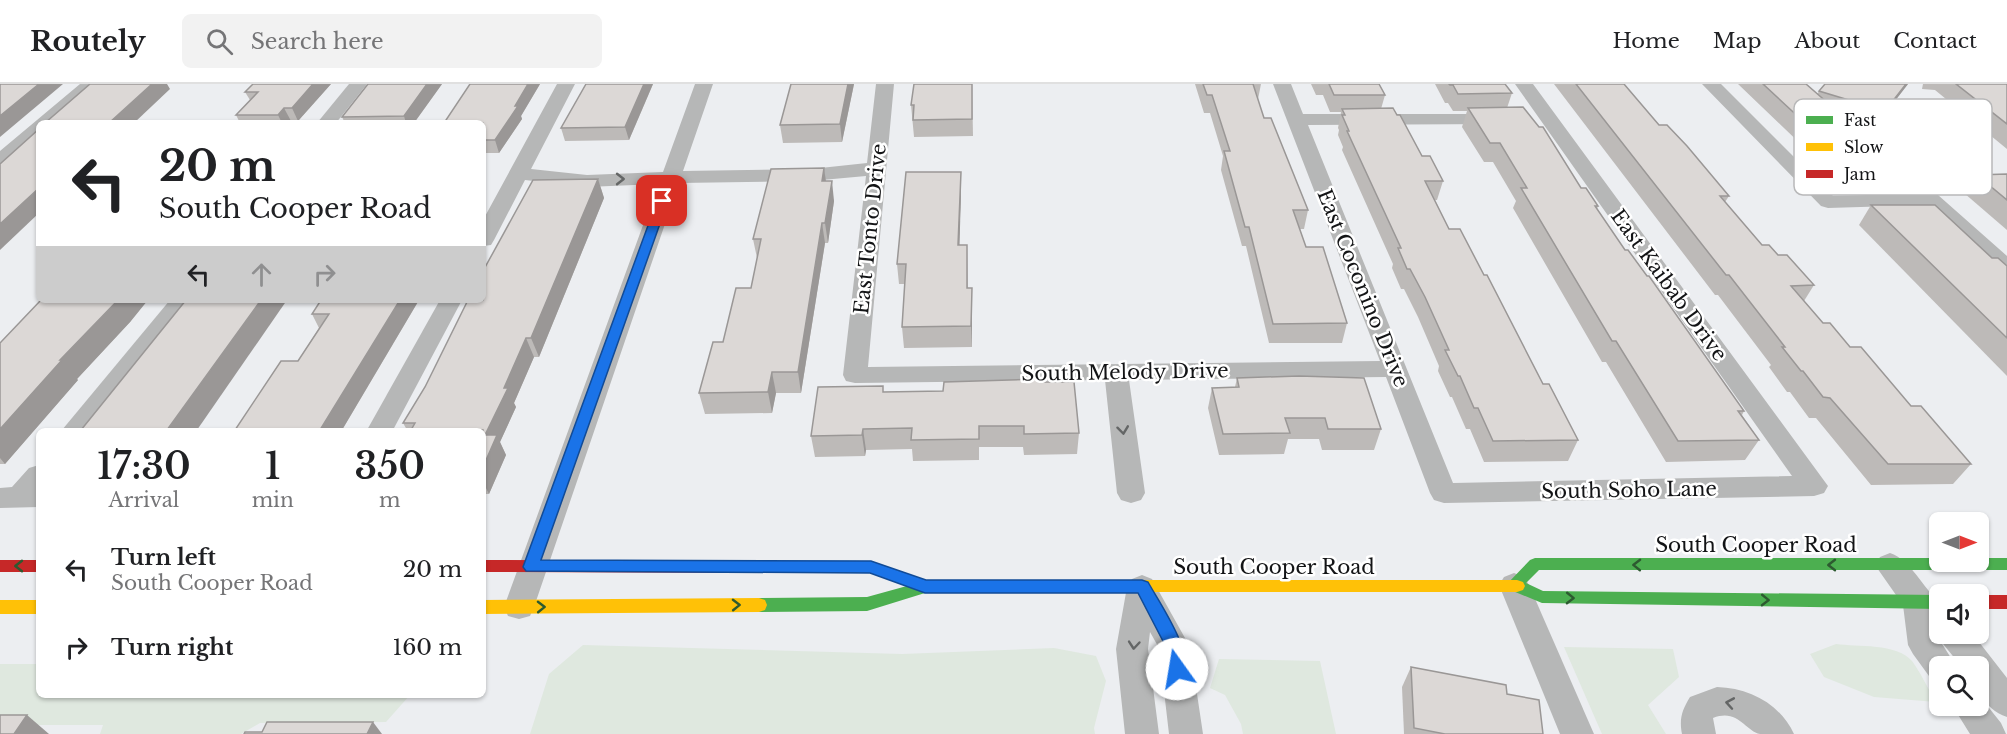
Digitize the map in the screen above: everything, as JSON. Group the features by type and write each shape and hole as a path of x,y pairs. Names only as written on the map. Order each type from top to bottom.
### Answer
{"main road":[{"name":"South Cooper Road","path":"1514,585 1535,564 2007,564"},
{"path":"0,566 36,566"},
{"name":"South Cooper Road","path":"486,567 871,567 925,587"},
{"name":"South Cooper Road","path":"486,607 867,604 925,587 1514,585 1542,597 1929,608"},
{"path":"1989,602 2007,602"},
{"path":"0,607 36,607"}],"street":[{"path":"49,120 91,84"},
{"path":"328,120 358,84"},
{"path":"486,235 566,84"},
{"path":"519,607 531,567 704,84"},
{"name":"East Tonto Drive","path":"855,375 885,84"},
{"name":"East Coconino Drive","path":"1282,84 1444,493"},
{"name":"East Kaibab Drive","path":"1524,84 1814,486"},
{"path":"1711,84 1794,168"},
{"path":"1296,120 1548,118"},
{"path":"0,161 36,131"},
{"path":"520,173 546,180 584,172 673,172 701,176 778,169 846,174 876,168"},
{"path":"1821,195 1828,202 1931,200 2007,268"},
{"path":"77,428 180,303"},
{"path":"381,428 449,303"},
{"name":"South Melody Drive","path":"855,375 1395,369"},
{"path":"1116,372 1131,493"},
{"path":"20,497 36,478"},
{"name":"South Soho Lane","path":"1444,493 1814,486"},
{"path":"1890,565 1929,605"},
{"path":"1514,585 1577,734"},
{"path":"1142,587 1132,649 1142,734"},
{"path":"1142,587 1174,647 1186,734"},
{"path":"1929,622 1924,645 1932,656"},
{"path":"1963,644 1997,701"},
{"path":"1699,734 1696,720 1698,711 1705,704 1730,701 1758,714 1777,734"},
{"path":"1976,716 1989,734"}],"shaded area":[{"path":"1836,644 1897,651 1912,661 1929,690 1929,701 1874,697 1824,677 1810,654"},
{"path":"583,645 902,654 1054,648 1096,656 1106,681 1094,728 1095,734 530,734 549,674"},
{"path":"1564,647 1673,649 1679,677 1648,705 1666,734 1602,734"},
{"path":"1219,659 1320,661 1336,734 1243,734 1241,724 1225,695 1210,688"},
{"path":"0,664 36,664 36,698 407,698 386,722 260,723 241,734 100,734 103,725 0,725"}],"building":[{"path":"0,84 39,84 0,116"},
{"path":"90,84 152,84 112,120 48,120"},
{"path":"253,84 313,84 292,108 284,108 278,115 236,115 258,92 245,92"},
{"path":"368,84 427,84 404,116 342,117"},
{"path":"470,84 528,84 515,106 518,106 495,140 486,140 486,120 446,120"},
{"path":"586,84 644,84 625,127 561,128"},
{"path":"791,84 848,84 840,124 780,125"},
{"path":"914,84 972,84 972,119 913,120 914,105 911,105"},
{"path":"1203,84 1253,84 1264,118 1271,118 1308,210 1293,210 1306,247 1323,247 1347,323 1273,324 1249,227 1245,227 1224,151 1230,151 1212,95 1207,95"},
{"path":"1329,84 1379,84 1385,95 1334,95"},
{"path":"1449,84 1505,84 1512,93 1458,94 1453,85"},
{"path":"1576,84 1624,84 1659,125 1667,125 1729,196 1720,196 1762,245 1769,245 1778,255 1787,255 1814,285 1791,286 1823,323 1830,323 1850,347 1861,347 1911,406 1921,406 1971,464 1888,464 1830,398 1823,397 1801,371 1729,275 1726,275"},
{"path":"1763,84 1806,84 1823,99 1794,99 1794,113"},
{"path":"1825,84 1906,84 1894,99 1845,99 1819,91"},
{"path":"1956,84 2007,84 2007,124 1992,112 1992,99 1975,99"},
{"path":"1523,107 1539,127 1543,127 1581,188 1586,188 1598,206 1595,206 1625,250 1628,250 1649,276 1744,411 1738,411 1759,440 1678,441 1616,341 1612,341 1521,188 1527,188 1500,143 1490,143 1468,108"},
{"path":"1393,108 1397,115 1400,115 1422,156 1430,156 1443,181 1425,181 1449,229 1460,229 1484,275 1487,275 1543,384 1549,384 1578,440 1493,441 1478,408 1474,408 1445,350 1449,350 1425,297 1410,269 1407,269 1398,248 1401,248 1347,131 1349,131 1342,115 1345,115 1342,109"},
{"path":"36,132 36,191 0,224 0,164"},
{"path":"824,168 822,181 832,181 825,223 822,223 798,372 772,372 768,392 699,393 713,342 723,342 736,288 751,288 761,239 753,239 771,169"},
{"path":"906,172 961,172 958,245 967,245 967,288 972,288 971,326 902,327 906,264 897,264"},
{"path":"1992,174 2007,174 2007,200 1992,188"},
{"path":"598,179 531,338 526,338 504,388 508,388 486,433 486,428 412,428 415,423 403,423 425,387 467,303 486,303 486,266 533,180"},
{"path":"1871,205 1935,205 1992,258 1998,258 2007,266 2007,338"},
{"path":"38,303 115,303 60,360 62,360 0,429 0,343"},
{"path":"184,303 259,303 168,428 83,428"},
{"path":"319,303 398,303 321,428 236,428 281,361 298,361 329,314 312,314"},
{"path":"1299,376 1364,378 1381,429 1328,429 1325,418 1285,418 1290,433 1223,434 1212,388 1239,387 1237,378"},
{"path":"1043,379 1044,382 1074,382 1079,433 1024,434 1024,426 979,426 979,439 911,440 912,428 863,429 862,435 811,436 818,387 883,386 883,392 943,391 944,382"},
{"path":"486,435 497,435 486,460"},
{"path":"1411,667 1506,685 1507,694 1539,700 1543,734 1445,734 1414,728"},
{"path":"0,715 27,715 14,734 0,734"},
{"path":"267,722 373,722 367,734 244,734 245,732 262,732"}],"traffic: fast":[{"path":"1514,585 1535,564 2007,564"},
{"path":"759,605 867,604 925,587 1135,586"},
{"path":"1517,586 1542,597 1929,602"}],"traffic: slow":[{"path":"797,567 871,567 925,587"},
{"path":"1135,586 1517,586"},
{"path":"486,607 759,605"},
{"path":"0,607 36,607"}],"traffic: jam":[{"path":"0,566 36,566"},
{"path":"486,566 797,567"},
{"path":"1989,602 2007,602"}],"route":[{"path":"662,201 531,567 871,567 925,587 1142,587 1174,647 1177,669"}]}
